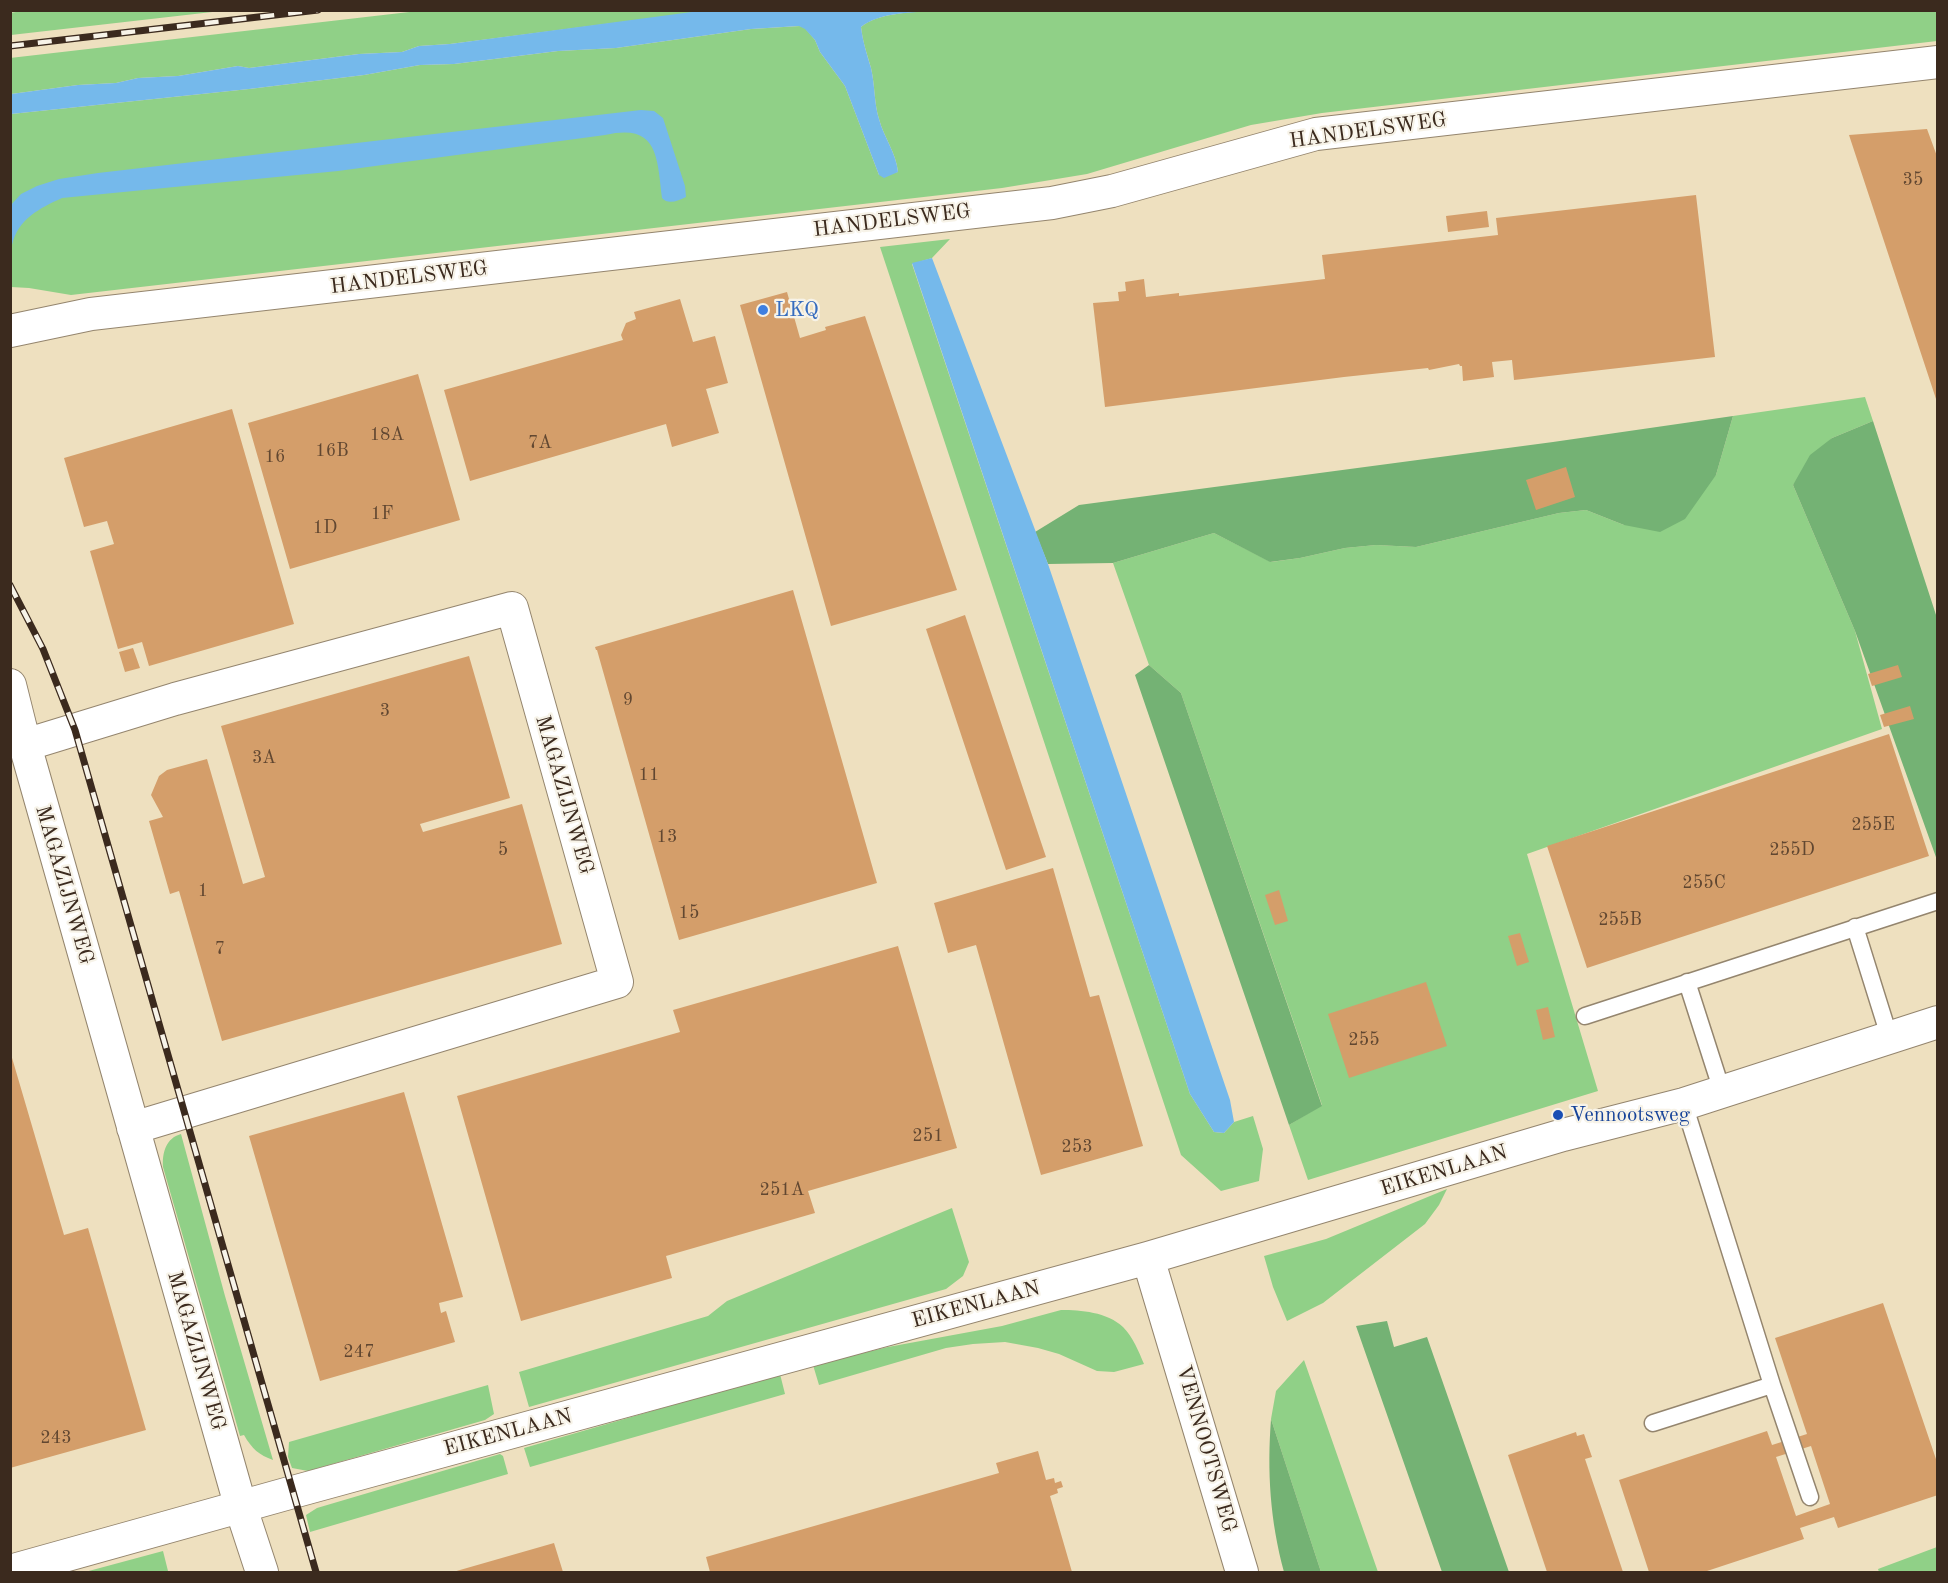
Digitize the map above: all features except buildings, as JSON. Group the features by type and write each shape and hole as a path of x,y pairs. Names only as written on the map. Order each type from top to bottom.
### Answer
{"street":[{"name":"HANDELSWEG","path":"10,332 91,314 1052,203 1112,191 1316,134 1938,62"},
{"name":"MAGAZIJNWEG","path":"25,745 174,699 512,608 617,982 133,1128"},
{"name":"MAGAZIJNWEG","path":"10,685 133,1128 241,1508 262,1572"},
{"name":"EIKENLAAN","path":"10,1571 1148,1257 1563,1135 1684,1104 1938,1023"},
{"name":"VENNOOTSWEG","path":"1148,1257 1242,1572"}],"lane":[{"path":"1584,1016 1938,901"},
{"path":"1856,927 1890,1039"},
{"path":"1687,982 1722,1091"},
{"path":"1684,1104 1772,1385 1810,1497"},
{"path":"1653,1423 1772,1385"}],"green space":[{"path":"58,10 221,11 11,35 10,13"},
{"path":"930,10 1937,11 1937,41 1322,113 1251,125 1087,174 1002,188 71,295 11,287 11,114 249,89 364,75 420,65 454,64 558,51 616,48 751,29 800,26 805,28 815,40 820,52 845,86 879,175 898,172 895,158 877,113 872,74 861,27 885,16"},
{"path":"418,11 707,11 419,46 402,52 359,54 249,68 238,66 178,76 138,78 116,83 78,85 11,94 10,58"},
{"path":"950,239 932,258 912,264 1190,1094 1214,1132 1224,1133 1234,1122 1253,1116 1263,1149 1259,1181 1221,1191 1181,1155 880,247"},
{"path":"1865,397 1873,421 1832,438 1793,485 1855,631 1882,729 1527,854 1598,1091 1308,1180 1289,1125 1322,1105 1181,693 1149,665 1113,563 1214,533 1271,562 1345,548 1376,545 1416,547 1559,513 1586,510 1624,525 1716,475 1733,416"},
{"path":"1733,416 1716,475 1685,519 1660,532 1624,525 1586,510 1559,513 1416,547 1376,545 1345,548 1270,562 1214,533 1113,563 1048,564 1035,532 1079,505"},
{"path":"1873,421 1937,618 1937,860 1855,631 1793,485 1810,455 1832,438"},
{"path":"1149,665 1181,693 1322,1106 1289,1125 1135,675"},
{"path":"181,1134 273,1460 256,1451 244,1435 240,1436 163,1167 163,1156 168,1143"},
{"path":"1447,1189 1425,1224 1323,1303 1287,1321 1273,1287 1264,1256 1326,1239"},
{"path":"952,1208 969,1262 963,1276 946,1289 529,1407 519,1372 708,1316 727,1301"},
{"path":"1061,1310 1094,1313 1117,1322 1130,1335 1144,1364 1114,1372 1097,1371 1059,1354 1005,1342 946,1348 819,1385 813,1365 888,1347 1002,1326"},
{"path":"1387,1321 1394,1347 1427,1337 1509,1572 1442,1572 1356,1326"},
{"path":"1304,1360 1378,1572 1321,1572 1271,1419 1276,1391"},
{"path":"780,1374 785,1394 530,1467 524,1448"},
{"path":"488,1385 494,1414 485,1420 308,1471 292,1468 288,1457 289,1442"},
{"path":"1271,1419 1321,1572 1284,1572 1271,1496 1269,1458"},
{"path":"500,1454 503,1456 508,1474 310,1532 306,1515 317,1508"},
{"path":"1937,1547 1937,1572 1879,1572 1878,1569"},
{"path":"163,1551 168,1571 165,1572 85,1572"}],"water":[{"path":"707,10 930,11 885,16 861,27 872,74 877,113 895,158 898,172 884,178 879,175 845,86 820,52 815,40 799,26 751,29 616,48 558,51 454,64 420,65 364,75 249,89 11,114 11,94 78,85 116,83 138,78 178,76 238,66 249,68 359,54 402,52 419,46 450,44"},
{"path":"641,110 654,111 663,118 685,186 686,197 670,202 662,198 656,156 652,146 636,134 622,133 338,171 62,198 38,210 19,228 12,245 11,267 11,205 21,194 59,179"},
{"path":"932,258 1048,564 1230,1100 1234,1122 1224,1133 1214,1132 1190,1094 912,263"}],"railway":[{"path":"10,46 318,10"},
{"path":"10,585 43,649 75,730 316,1572"}],"place":[{"name":"LKQ","path":"763,310"},
{"name":"Vennootsweg","path":"1558,1115"}]}
